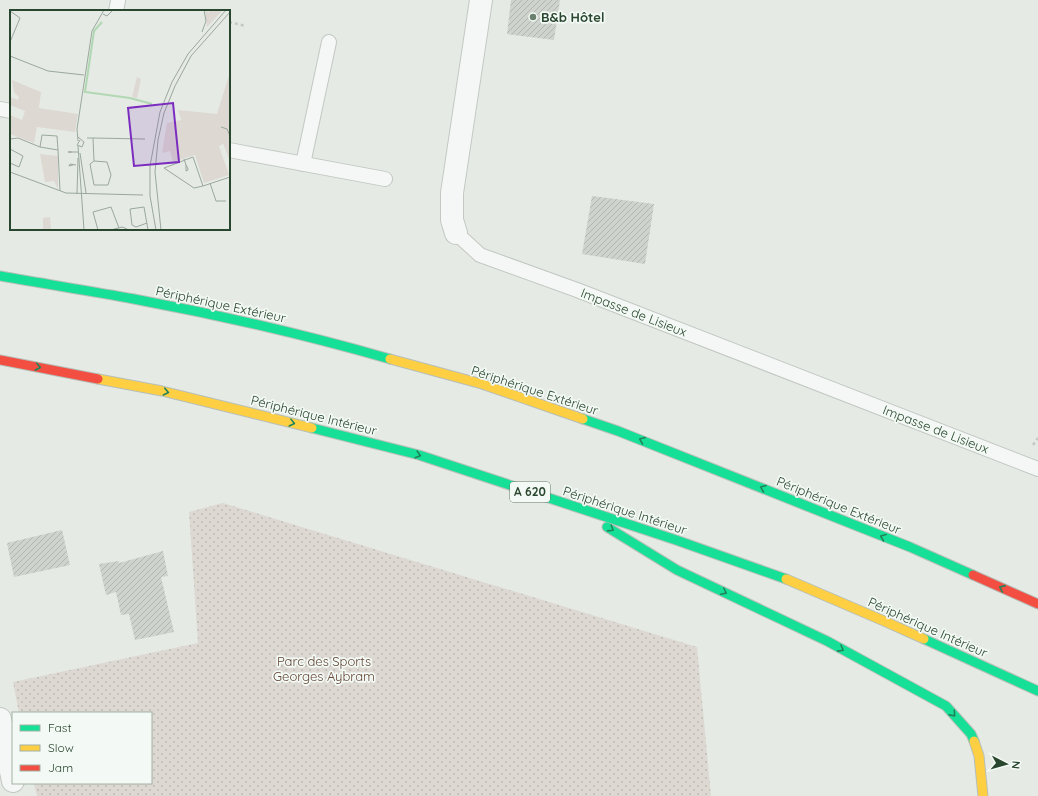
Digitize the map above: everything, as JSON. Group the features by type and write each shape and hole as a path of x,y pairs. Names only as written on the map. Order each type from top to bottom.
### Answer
{"highway":[{"name":"Périphérique Extérieur","path":"0,276 134,299 244,322 355,348 482,384 618,431 910,547 1038,604"},
{"name":"Périphérique Intérieur","path":"0,360 162,391 419,455 676,540 776,575 884,621 1038,691"},
{"path":"578,508 677,570 827,641 946,706 971,734 979,756 983,796"}],"street":[{"name":"Impasse de Lisieux","path":"456,233 452,220 452,193 481,0"},
{"path":"0,719 12,777"},
{"path":"13,784 16,796"}],"lane":[{"path":"303,164 329,42"},
{"path":"0,109 10,111"},
{"path":"230,150 385,179"},
{"name":"Impasse de Lisieux","path":"456,233 480,255 578,290 1038,469"}],"path":[{"path":"230,22 246,26"}],"green space":[{"name":"Parc des Sports Georges Aybram","path":"223,503 697,647 711,796 37,796 34,784 152,784 152,712 19,712 13,682 198,643 189,512"}],"building":[{"name":"B&b Hôtel","path":"511,0 560,0 554,40 507,34"},
{"path":"592,196 654,204 645,264 582,254"},
{"path":"62,530 70,565 14,577 7,543"},
{"path":"163,551 168,576 161,577 174,632 135,640 129,614 121,615 116,592 106,595 99,564 119,561 119,563"}],"traffic: fast":[{"path":"0,276 134,299 198,312 263,326 390,359"},
{"path":"583,419 618,431 910,547 973,575"},
{"path":"312,428 419,455 676,540 786,579"},
{"path":"607,527 677,570 827,641 946,706 971,734 974,741"},
{"path":"924,639 1038,691"}],"traffic: slow":[{"path":"390,359 482,384 583,419"},
{"path":"98,379 162,391 312,428"},
{"path":"786,579 924,639"},
{"path":"974,741 979,756 983,796"}],"traffic: jam":[{"path":"0,360 98,379"},
{"path":"973,575 1038,604"}],"place":[{"name":"B&b Hôtel","path":"533,17"}]}
